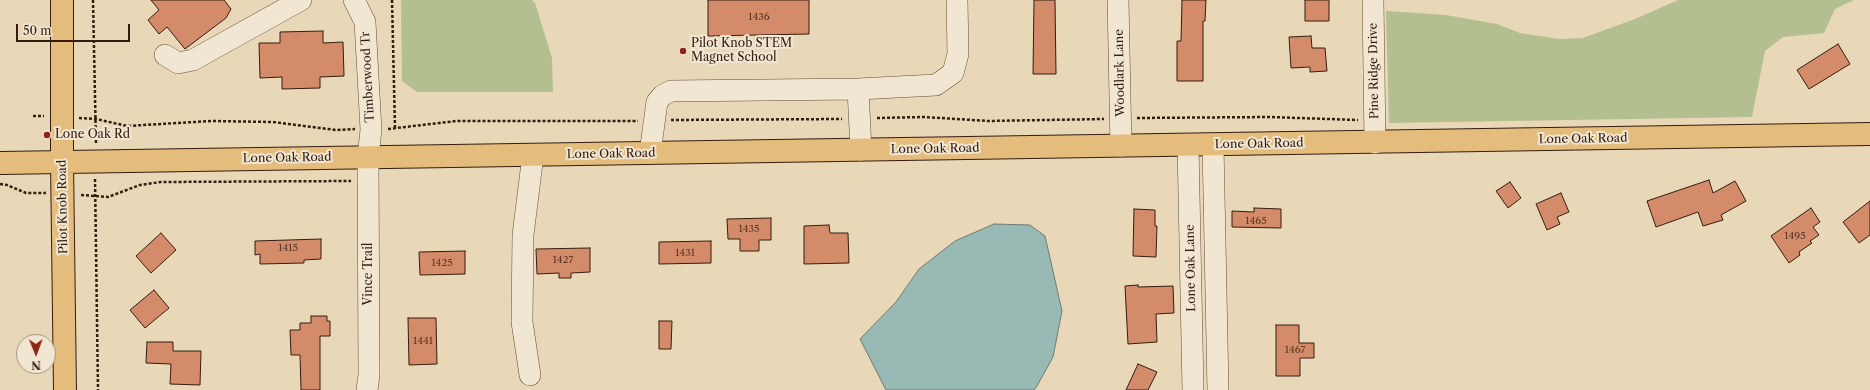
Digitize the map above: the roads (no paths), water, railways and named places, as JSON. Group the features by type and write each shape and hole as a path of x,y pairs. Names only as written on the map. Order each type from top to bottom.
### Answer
{"main road":[{"name":"Pilot Knob Road","path":"62,0 62,162 65,390"},
{"name":"Lone Oak Road","path":"0,163 1188,146 1870,134"}],"street":[{"path":"165,55 178,63 193,60 264,22 301,0"},
{"name":"Timberwood Tr","path":"354,0 365,22 370,130 368,157"},
{"path":"650,153 653,120 657,102 663,95 671,91 858,89 936,85 953,73 958,54 957,0"},
{"name":"Woodlark Lane","path":"1118,0 1121,146"},
{"name":"Pine Ridge Drive","path":"1373,0 1375,143"},
{"path":"858,89 861,118 861,150"},
{"path":"1213,145 1218,390"},
{"name":"Lone Oak Lane","path":"1188,146 1193,390"},
{"path":"530,375 522,322 523,235 533,155"},
{"name":"Vince Trail","path":"367,390 369,374 368,157"}],"water":[{"path":"994,224 1030,225 1045,236 1062,311 1053,357 1037,386 1034,390 886,390 860,339 896,302 919,269 955,241"}],"place":[{"name":"Pilot Knob STEM Magnet School","path":"683,51"},
{"name":"Lone Oak Rd","path":"47,135"}]}
